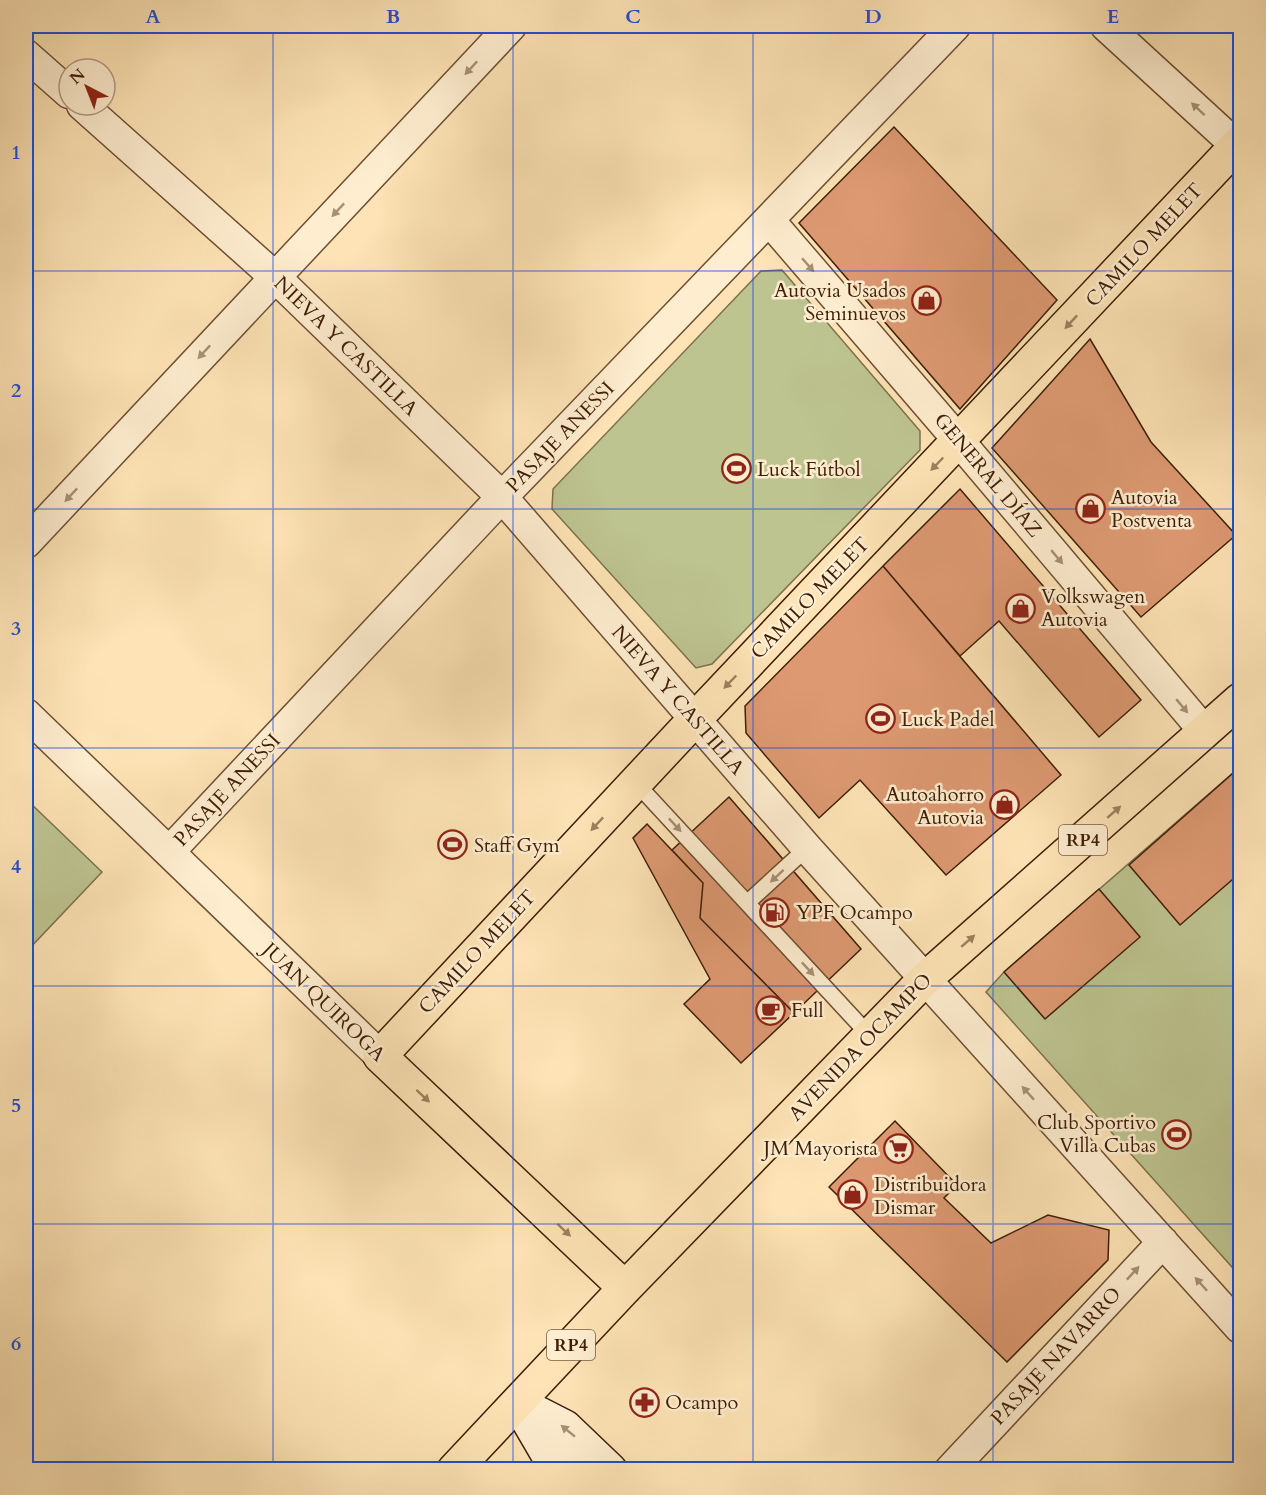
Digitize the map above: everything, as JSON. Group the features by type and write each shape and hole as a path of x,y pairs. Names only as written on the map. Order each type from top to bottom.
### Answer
{"main road":[{"name":"CAMILO MELET","path":"380,1056 695,719 1239,146"},
{"name":"AVENIDA OCAMPO","path":"454,1470 625,1288 924,980 1240,700"},
{"name":"JUAN QUIROGA","path":"380,1056 625,1288"},
{"path":"518,1403 546,1453 563,1470"},
{"path":"518,1403 565,1427 610,1470"}],"street":[{"path":"26,543 511,26"},
{"name":"PASAJE ANESSI","path":"169,852 502,497 955,26"},
{"path":"1106,26 1239,146"},
{"path":"26,55 57,82"},
{"name":"NIEVA Y CASTILLA","path":"95,117 275,277 502,497 924,980 1240,1328"},
{"name":"GENERAL DÍAZ","path":"770,220 1205,732"},
{"name":"JUAN QUIROGA","path":"26,714 380,1056"},
{"name":"PASAJE NAVARRO","path":"950,1470 1163,1242"}],"lane":[{"path":"636,783 870,1036"},
{"path":"747,903 807,848"}],"green space":[{"name":"Luck Fútbol","path":"782,270 920,431 920,450 712,664 696,668 552,509 553,489 761,271"},
{"name":"Club Sportivo Villa Cubas","path":"1240,767 1240,1276 986,992 1004,972"},
{"path":"26,799 102,872 26,952"}],"building":[{"path":"894,127 1057,300 960,409 799,223"},
{"path":"1090,339 1151,442 1236,535 1141,617 992,448"},
{"path":"960,489 1141,700 1099,737 999,621 960,656 883,566"},
{"name":"Luck Padel","path":"883,566 1061,775 946,875 860,780 819,818 746,733 745,706"},
{"path":"1240,767 1240,873 1180,925 1129,865"},
{"path":"729,797 861,949 794,1013 700,918 703,883 672,850"},
{"path":"647,824 703,883 700,918 794,1013 741,1063 684,1004 710,979 633,838"},
{"path":"1099,889 1140,937 1045,1019 1004,972"},
{"path":"895,1121 957,1185 944,1198 991,1243 1048,1215 1109,1230 1108,1260 1007,1362 829,1187"}],"place":[{"name":"Autovia Usados Seminuevos","path":"927,301"},
{"name":"Luck Fútbol","path":"736,469"},
{"name":"Autovia Postventa","path":"1090,509"},
{"name":"Volkswagen Autovia","path":"1020,608"},
{"name":"Luck Padel","path":"880,719"},
{"name":"Autoahorro Autovia","path":"1005,805"},
{"name":"Staff Gym","path":"453,845"},
{"name":"YPF Ocampo","path":"775,912"},
{"name":"Full","path":"770,1010"},
{"name":"Club Sportivo Villa Cubas","path":"1177,1134"},
{"name":"JM Mayorista","path":"899,1148"},
{"name":"Distribuidora Dismar","path":"853,1195"},
{"name":"Ocampo","path":"644,1402"}]}
